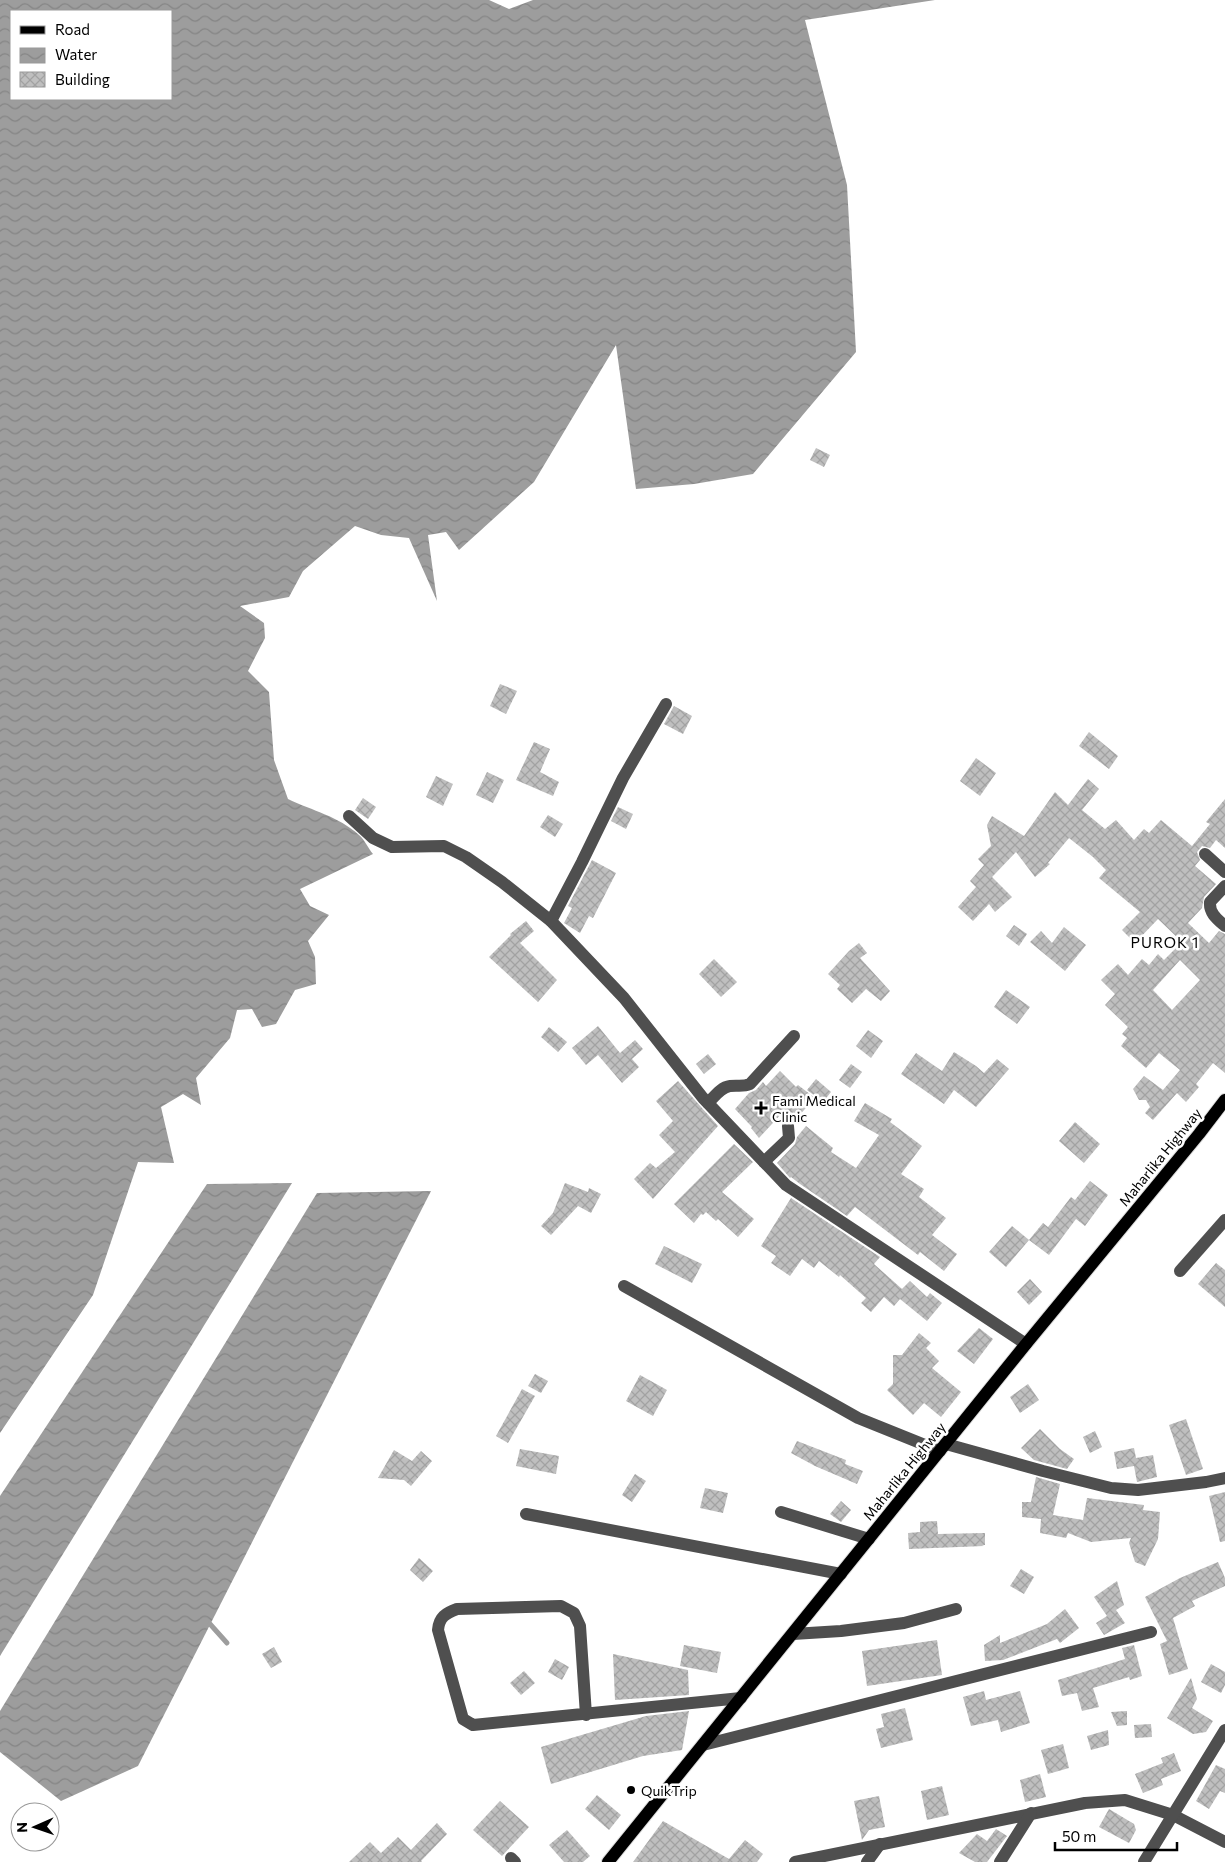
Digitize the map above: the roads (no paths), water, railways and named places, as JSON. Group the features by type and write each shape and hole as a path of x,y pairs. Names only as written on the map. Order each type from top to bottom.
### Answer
{"main road":[{"name":"Maharlika Highway","path":"612,1861 943,1447 1225,1100"}],"street":[{"path":"550,921 582,862 623,778 666,704"},
{"path":"349,816 373,838 392,847 444,846 466,857 502,882 550,921 624,998 708,1103 786,1185 1026,1344"},
{"path":"1205,854 1225,872"},
{"path":"1225,886 1210,902 1209,908 1225,926"},
{"path":"708,1103 722,1089 729,1086 742,1087 750,1084 794,1036"},
{"path":"764,1162 788,1138 788,1126"},
{"path":"1180,1271 1225,1220"},
{"path":"624,1286 858,1418 943,1447 1111,1488 1138,1490 1225,1478"},
{"path":"781,1512 869,1539"},
{"path":"526,1514 841,1574"},
{"path":"586,1715 580,1626 574,1613 561,1606 457,1609 443,1615 438,1624 438,1630 462,1719 473,1725 481,1726 586,1715 741,1698"},
{"path":"793,1634 841,1631 904,1623 956,1609"},
{"path":"703,1745 1151,1632"},
{"path":"1144,1862 1225,1730"},
{"path":"795,1862 1031,1813 1085,1803 1125,1800 1173,1815 1225,1842"},
{"path":"1000,1862 1031,1813"},
{"path":"867,1862 880,1844"}],"water":[{"path":"0,0 489,0 509,9 533,0 935,0 805,20 847,185 856,352 753,474 694,484 636,489 616,345 534,482 459,550 446,532 428,535 437,601 409,538 381,535 355,526 303,571 289,597 240,606 264,623 265,638 248,671 269,692 274,760 288,799 325,814 351,828 361,837 373,854 300,889 310,906 329,915 308,941 315,957 316,984 295,990 276,1024 262,1027 252,1009 237,1010 230,1038 196,1078 201,1105 183,1094 161,1107 174,1163 138,1162 93,1295 0,1433"},
{"path":"292,1183 0,1656 0,1496 207,1184"},
{"path":"431,1191 138,1766 61,1801 0,1752 0,1711 317,1193"}],"waterway":[{"path":"210,1624 227,1643"}],"place":[{"name":"Fami Medical Clinic","path":"761,1108"},
{"name":"QuikTrip","path":"631,1790"}],"district":[{"name":"PUROK 1","path":"1165,942"}]}
